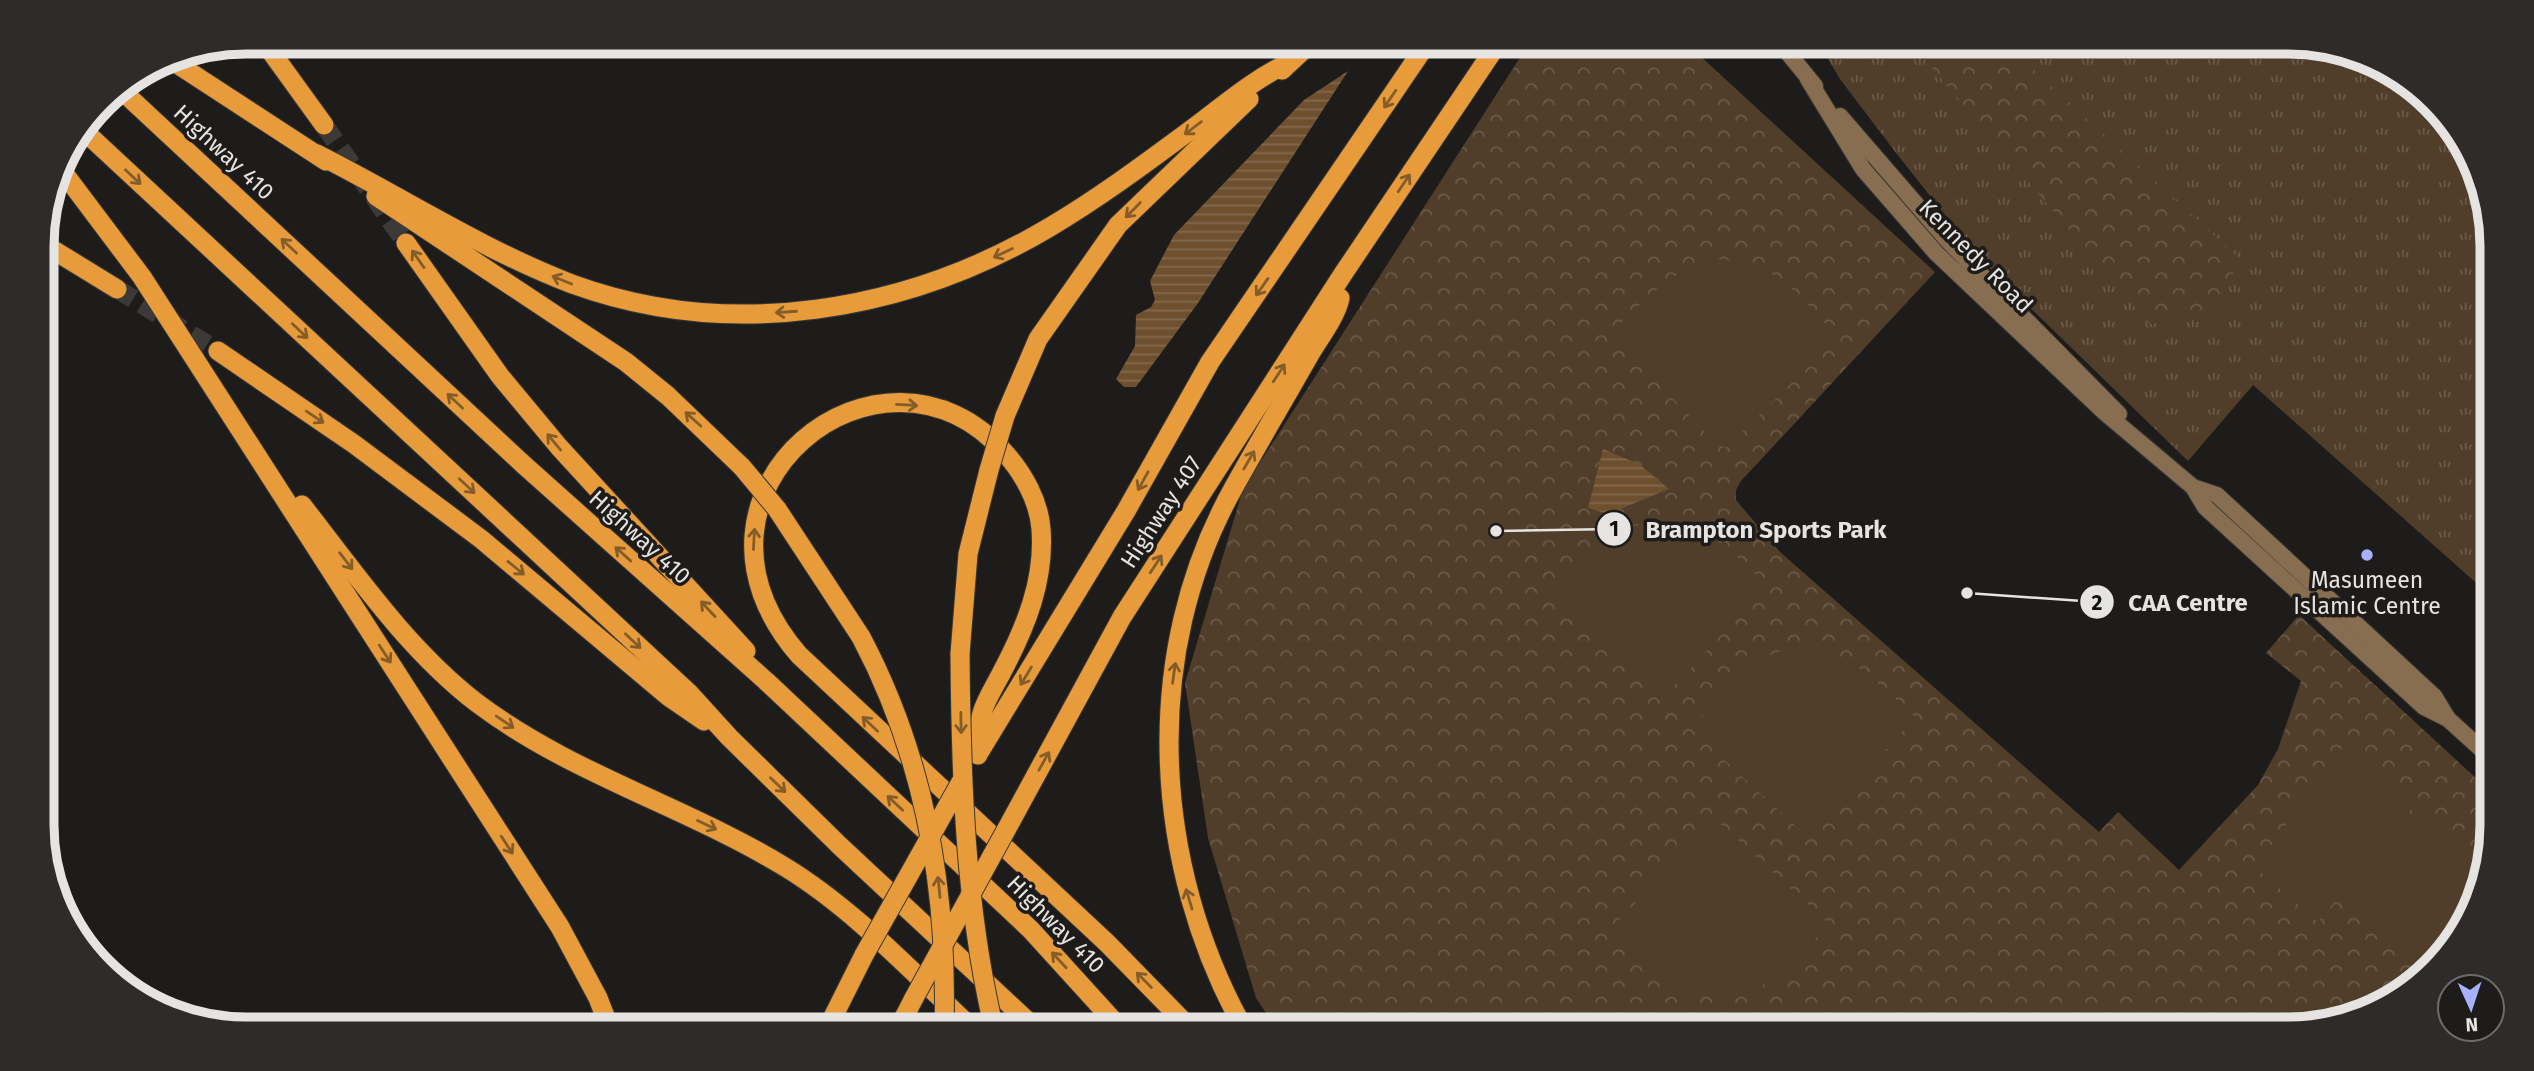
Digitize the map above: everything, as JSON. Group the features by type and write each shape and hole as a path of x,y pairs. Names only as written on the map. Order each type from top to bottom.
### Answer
{"highway":[{"path":"273,54 324,125"},
{"path":"991,1017 970,884 961,740 960,654 968,554 1005,416 1038,339 1118,225 1188,155 1299,54"},
{"name":"Highway 407","path":"833,1017 864,955 961,782 1126,511 1210,362 1419,54"},
{"name":"Highway 407","path":"904,1017 1122,617 1342,274 1491,54"},
{"path":"317,154 486,244 594,291 689,310 802,311 902,293 964,272 1011,249 1125,178 1264,75 1290,62"},
{"path":"180,66 317,154 410,220 626,362 668,396 742,467 776,509 862,637 896,713 928,819 938,878 943,932 944,1017"},
{"name":"Highway 410","path":"128,96 524,465 766,681 1031,930 1110,1017"},
{"path":"90,136 689,693 729,737 1023,1017"},
{"path":"67,178 142,277 560,927 605,1017"},
{"path":"407,243 500,376 559,447 737,639 766,681"},
{"path":"55,250 117,289"},
{"path":"1238,1017 1212,963 1199,928 1186,888 1175,835 1168,747 1173,670 1183,618 1214,530 1232,491 1339,302 1342,274"},
{"path":"218,351 354,444 481,539 600,636 669,697 729,737"},
{"path":"978,755 982,714 1017,644 1036,590 1042,546 1036,505 1015,465 995,442 956,416 911,405 882,405 843,413 825,422 792,450 765,488 755,527 754,568 764,606 799,655 1107,943 1179,1017"},
{"path":"255,452 276,472 400,627 476,702 522,733 576,764 733,837 787,868 846,914 959,1017"}],"main road":[{"name":"Kennedy Road","path":"1788,54 1808,79 1863,169 1936,253 2104,412 2193,487 2205,507 2424,707 2448,719 2480,748"}],"green space":[{"path":"1522,54 1698,54 1935,272 1741,481 1736,490 1736,500 1780,552 2099,832 2118,812 2179,870 2258,785 2278,749 2301,681 2266,653 2299,615 2480,782 2479,837 2470,886 2454,920 2440,941 2404,977 2372,997 2349,1007 2300,1016 1269,1017 1256,998 1208,838 1185,683 1243,489"},
{"path":"1825,54 2287,54 2325,58 2349,64 2384,80 2404,94 2440,130 2454,150 2473,197 2478,222 2480,586 2253,385 2188,461 1979,258 1840,79"},
{"path":"1920,54 2016,54 2239,258 2218,313 2149,324"},
{"path":"1715,259 1736,261 1771,273 1798,294 1838,337 1727,447 1719,446 1610,334 1670,280 1698,264"},
{"path":"1670,521 1711,537 1767,585 1664,697 1656,697 1547,594 1573,565 1600,542 1630,527"},
{"path":"1797,648 1815,649 1847,661 1862,670 1915,717 1811,833 1803,833 1691,729 1725,690 1750,667 1764,658"},
{"path":"2345,744 2417,802 2318,922 2255,867"},
{"path":"2417,814 2475,867 2470,886 2454,920 2440,941 2418,964 2343,895"},
{"path":"1719,823 1828,923 1802,955 1785,972 1771,981 1739,992 1705,993 1672,983 1658,975 1609,931 1710,824"}],"shaded area":[{"path":"1348,71 1198,303 1136,387 1124,387 1116,379 1135,346 1136,315 1151,307 1155,300 1150,281 1174,235 1304,100"},
{"path":"1603,449 1639,464 1669,489 1608,514 1588,508"}],"tunnel":[{"path":"324,125 406,243"},
{"path":"117,289 218,351"}],"place":[{"name":"Brampton Sports Park","path":"1496,531"},
{"name":"Masumeen Islamic Centre","path":"2367,555"},
{"name":"CAA Centre","path":"1967,593"}]}
